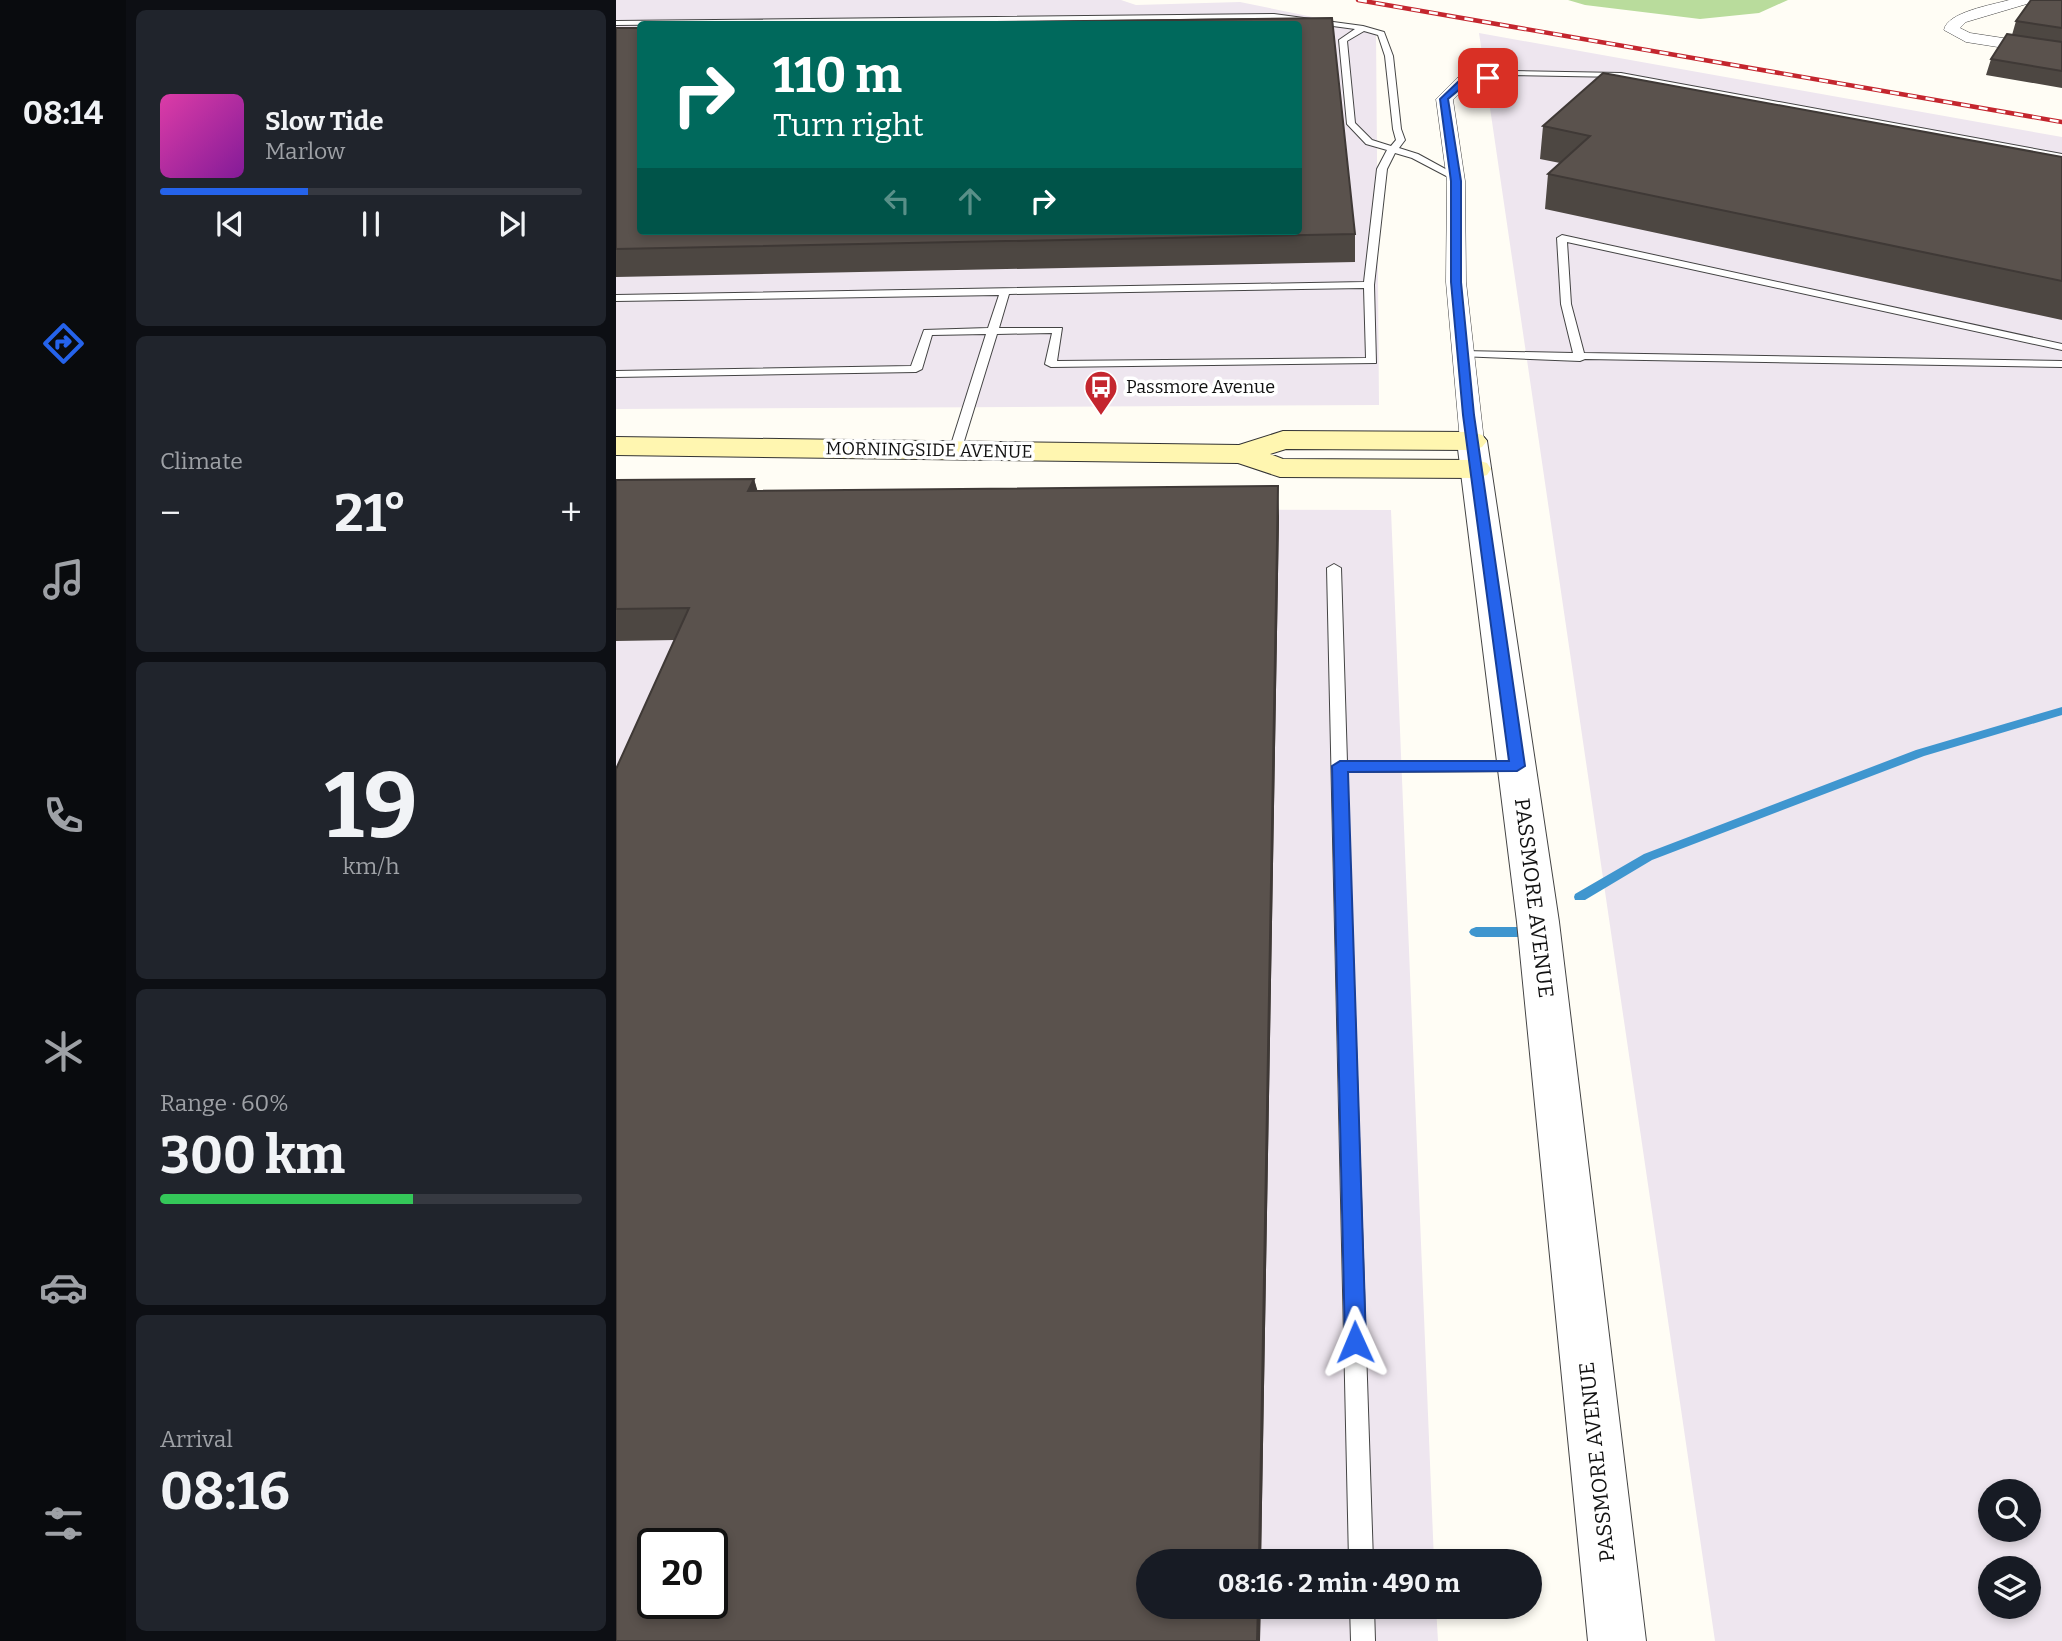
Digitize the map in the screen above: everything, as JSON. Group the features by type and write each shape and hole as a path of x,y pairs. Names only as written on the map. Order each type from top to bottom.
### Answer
{"main road":[{"name":"MORNINGSIDE AVENUE","path":"616,446 1242,454 1280,468 1474,455"}],"street":[{"path":"2025,0 1961,19 1953,24 1952,30 1955,33 2062,52"},
{"name":"PASSMORE AVENUE","path":"1463,82 1444,99 1455,177 1456,282 1463,354 1474,455 1540,935 1616,1641"}],"lane":[{"path":"616,374 916,369 928,332 1058,330 1051,364 1372,360 1369,285 1382,169 1401,140 1397,129 1389,56 1381,34 1363,28 1274,16 804,21"},
{"path":"616,23 637,23"},
{"path":"1363,28 1343,40 1351,124 1369,142 1415,156 1455,177"},
{"path":"1463,82 1513,74 1621,75 2062,157"},
{"path":"1580,358 1566,304 1562,238 2062,347"},
{"path":"616,298 1369,285"},
{"path":"955,451 1005,292"},
{"path":"1463,354 2062,364"},
{"path":"1334,568 1361,1549"},
{"path":"1340,766 1517,766"},
{"path":"1362,1619 1363,1641"}],"shaded area":[{"path":"616,0 1121,0 1136,5 1240,2 1376,30 1379,405 616,409"},
{"path":"1479,33 2062,137 2062,1641 1715,1641"},
{"path":"616,508 1391,510 1434,1549 1136,1549 1136,1619 1437,1619 1438,1641 616,1641"}],"green space":[{"path":"1568,0 1788,0 1759,13 1700,19 1585,5"}],"building":[{"path":"2031,0 2062,0 2062,28 2016,21"},
{"path":"1332,18 1355,234 616,249 616,28 637,28 637,235 1302,235 1302,21 1103,21"},
{"path":"2007,34 2062,42 2062,71 1991,59"},
{"path":"1603,73 2062,157 2062,281 1548,174 1590,136 1543,126"},
{"path":"754,479 748,491 1278,486 1259,1549 1136,1549 1136,1619 1258,1619 1257,1641 616,1641 616,769 689,608 616,609 616,480"}],"waterway":[{"path":"1580,897 1648,857 1920,753 2062,711"},
{"path":"1476,932 1520,932"}],"railway":[{"path":"1358,0 2062,122"}],"place":[{"name":"Passmore Avenue","path":"1101,417"}],"route":[{"path":"1355,1342 1340,766 1517,766 1469,415 1456,282 1456,181 1444,99 1463,82 1488,78"}]}
